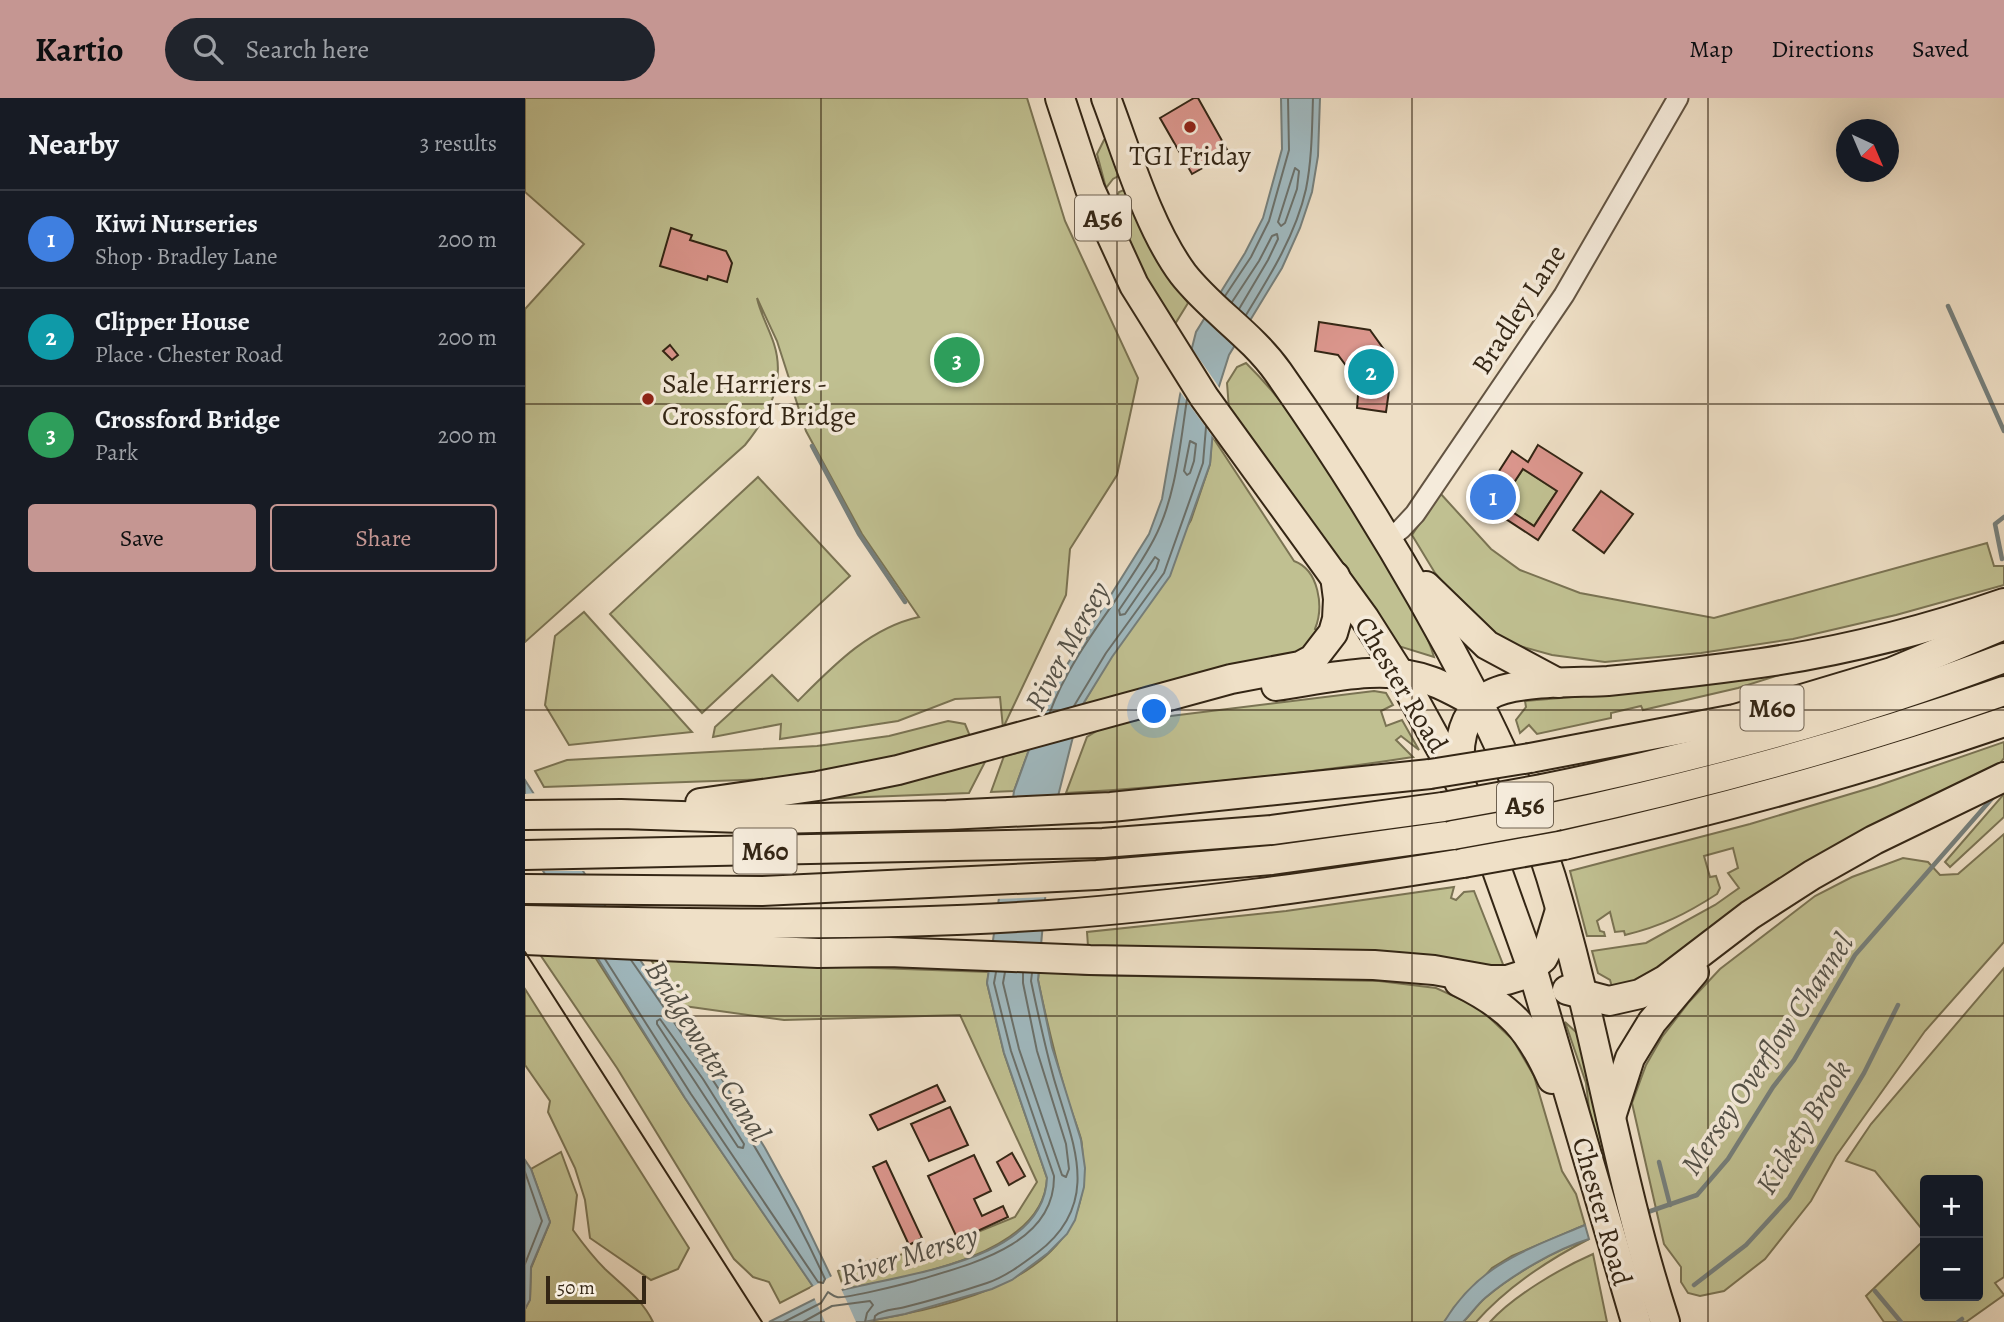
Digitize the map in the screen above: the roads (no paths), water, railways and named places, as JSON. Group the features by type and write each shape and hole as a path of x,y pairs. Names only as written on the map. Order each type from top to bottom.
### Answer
{"highway":[{"name":"Chester Road","path":"1060,98 1090,189 1134,285 1204,397 1335,575 1400,674 1462,787 1488,845 1514,985 1599,1199 1636,1322"},
{"name":"Chester Road","path":"1106,98 1138,184 1175,263 1200,293 1256,345 1335,454 1395,551 1479,705 1528,811 1560,910 1583,995 1627,1189 1665,1322"},
{"path":"1395,551 1492,649 1560,683"},
{"name":"M60","path":"621,814 818,786 898,770 1231,679 1300,666 1313,659 1330,639 1337,618 1335,575"},
{"name":"M60","path":"1479,705 1488,696 1511,688 1656,676 1799,656 1902,633 2004,604"},
{"name":"M60","path":"525,815 621,814 774,819 947,815 1111,807 1430,774 1735,719 1892,672 2004,625"},
{"name":"M60","path":"525,855 1104,843 1272,830 1443,807 1635,769 1743,742 1903,693 2004,658"},
{"name":"M60","path":"1130,707 1363,674 1400,674"},
{"path":"1400,674 1429,680 1479,705"},
{"name":"M60","path":"525,890 762,891 1097,875 1260,861 1453,835 1553,817 1747,772 1861,739 2004,691"},
{"name":"A56","path":"1462,787 1459,760 1461,731 1479,705"},
{"path":"525,940 1090,911 1321,885 1564,845 1683,818 1795,789 2004,722"},
{"path":"525,920 818,953 889,952 1090,960 1374,965 1434,970 1514,985 1543,979 1556,987 1609,1001 1640,994 1665,980 1750,915 1812,875 1874,840 2004,777"},
{"path":"1611,1117 1630,1058 1652,1022 1679,987 1711,954 1812,875"},
{"path":"1514,985 1543,958 1560,910"},
{"path":"525,929 635,934"},
{"path":"1514,985 1527,1032 1539,1051 1599,1199"}],"street":[{"name":"Bradley Lane","path":"1395,551 1401,529 1415,514 1564,295 1678,98"}],"water":[{"path":"1281,98 1320,98 1318,156 1312,192 1282,268 1229,355 1216,396 1210,464 1170,576 1112,657 1080,709 1052,820 1038,980 1052,1047 1081,1140 1085,1168 1084,1187 1075,1220 1067,1234 1048,1253 1012,1280 992,1289 905,1314 864,1322 769,1322 819,1297 818,1294 685,1098 525,842 525,780 765,1148 838,1291 964,1260 996,1247 1022,1229 1040,1207 1047,1178 1004,1053 987,983 1014,791 1050,692 1149,534 1162,499 1180,395 1196,332 1245,253 1263,218 1282,149"},
{"path":"525,1160 531,1169 550,1222 531,1267 530,1300 525,1309"},
{"path":"1585,1225 1589,1239 1563,1249 1521,1272 1485,1298 1463,1322 1444,1322 1472,1286 1488,1272 1524,1251"}],"waterway":[{"path":"1948,306 2004,431"},
{"path":"812,446 859,534 905,602"},
{"name":"Kickety Brook","path":"2002,559 1995,524 2004,517"},
{"name":"River Mersey","path":"1070,636 1087,638"},
{"name":"Mersey Overflow Channel","path":"1642,1214 1697,1195 1728,1159 1773,1087 1794,1060 1855,955 1995,795"},
{"name":"Kickety Brook","path":"1694,1285 1746,1245 1789,1198 1864,1073 1898,1005"},
{"path":"1659,1162 1670,1205"},
{"path":"1875,1291 1901,1322"},
{"path":"1958,1322 1962,1319"}],"tram line":[{"path":"525,952 762,1322"}],"place":[{"name":"TGI Friday","path":"1190,127"},
{"name":"Crossford Bridge","path":"957,360"},
{"name":"Clipper House","path":"1371,372"},
{"name":"Sale Harriers - Crossford Bridge","path":"648,399"},
{"name":"Kiwi Nurseries","path":"1493,497"}],"water label":[{"name":"Bridgewater Canal","path":"708,1051"}]}
